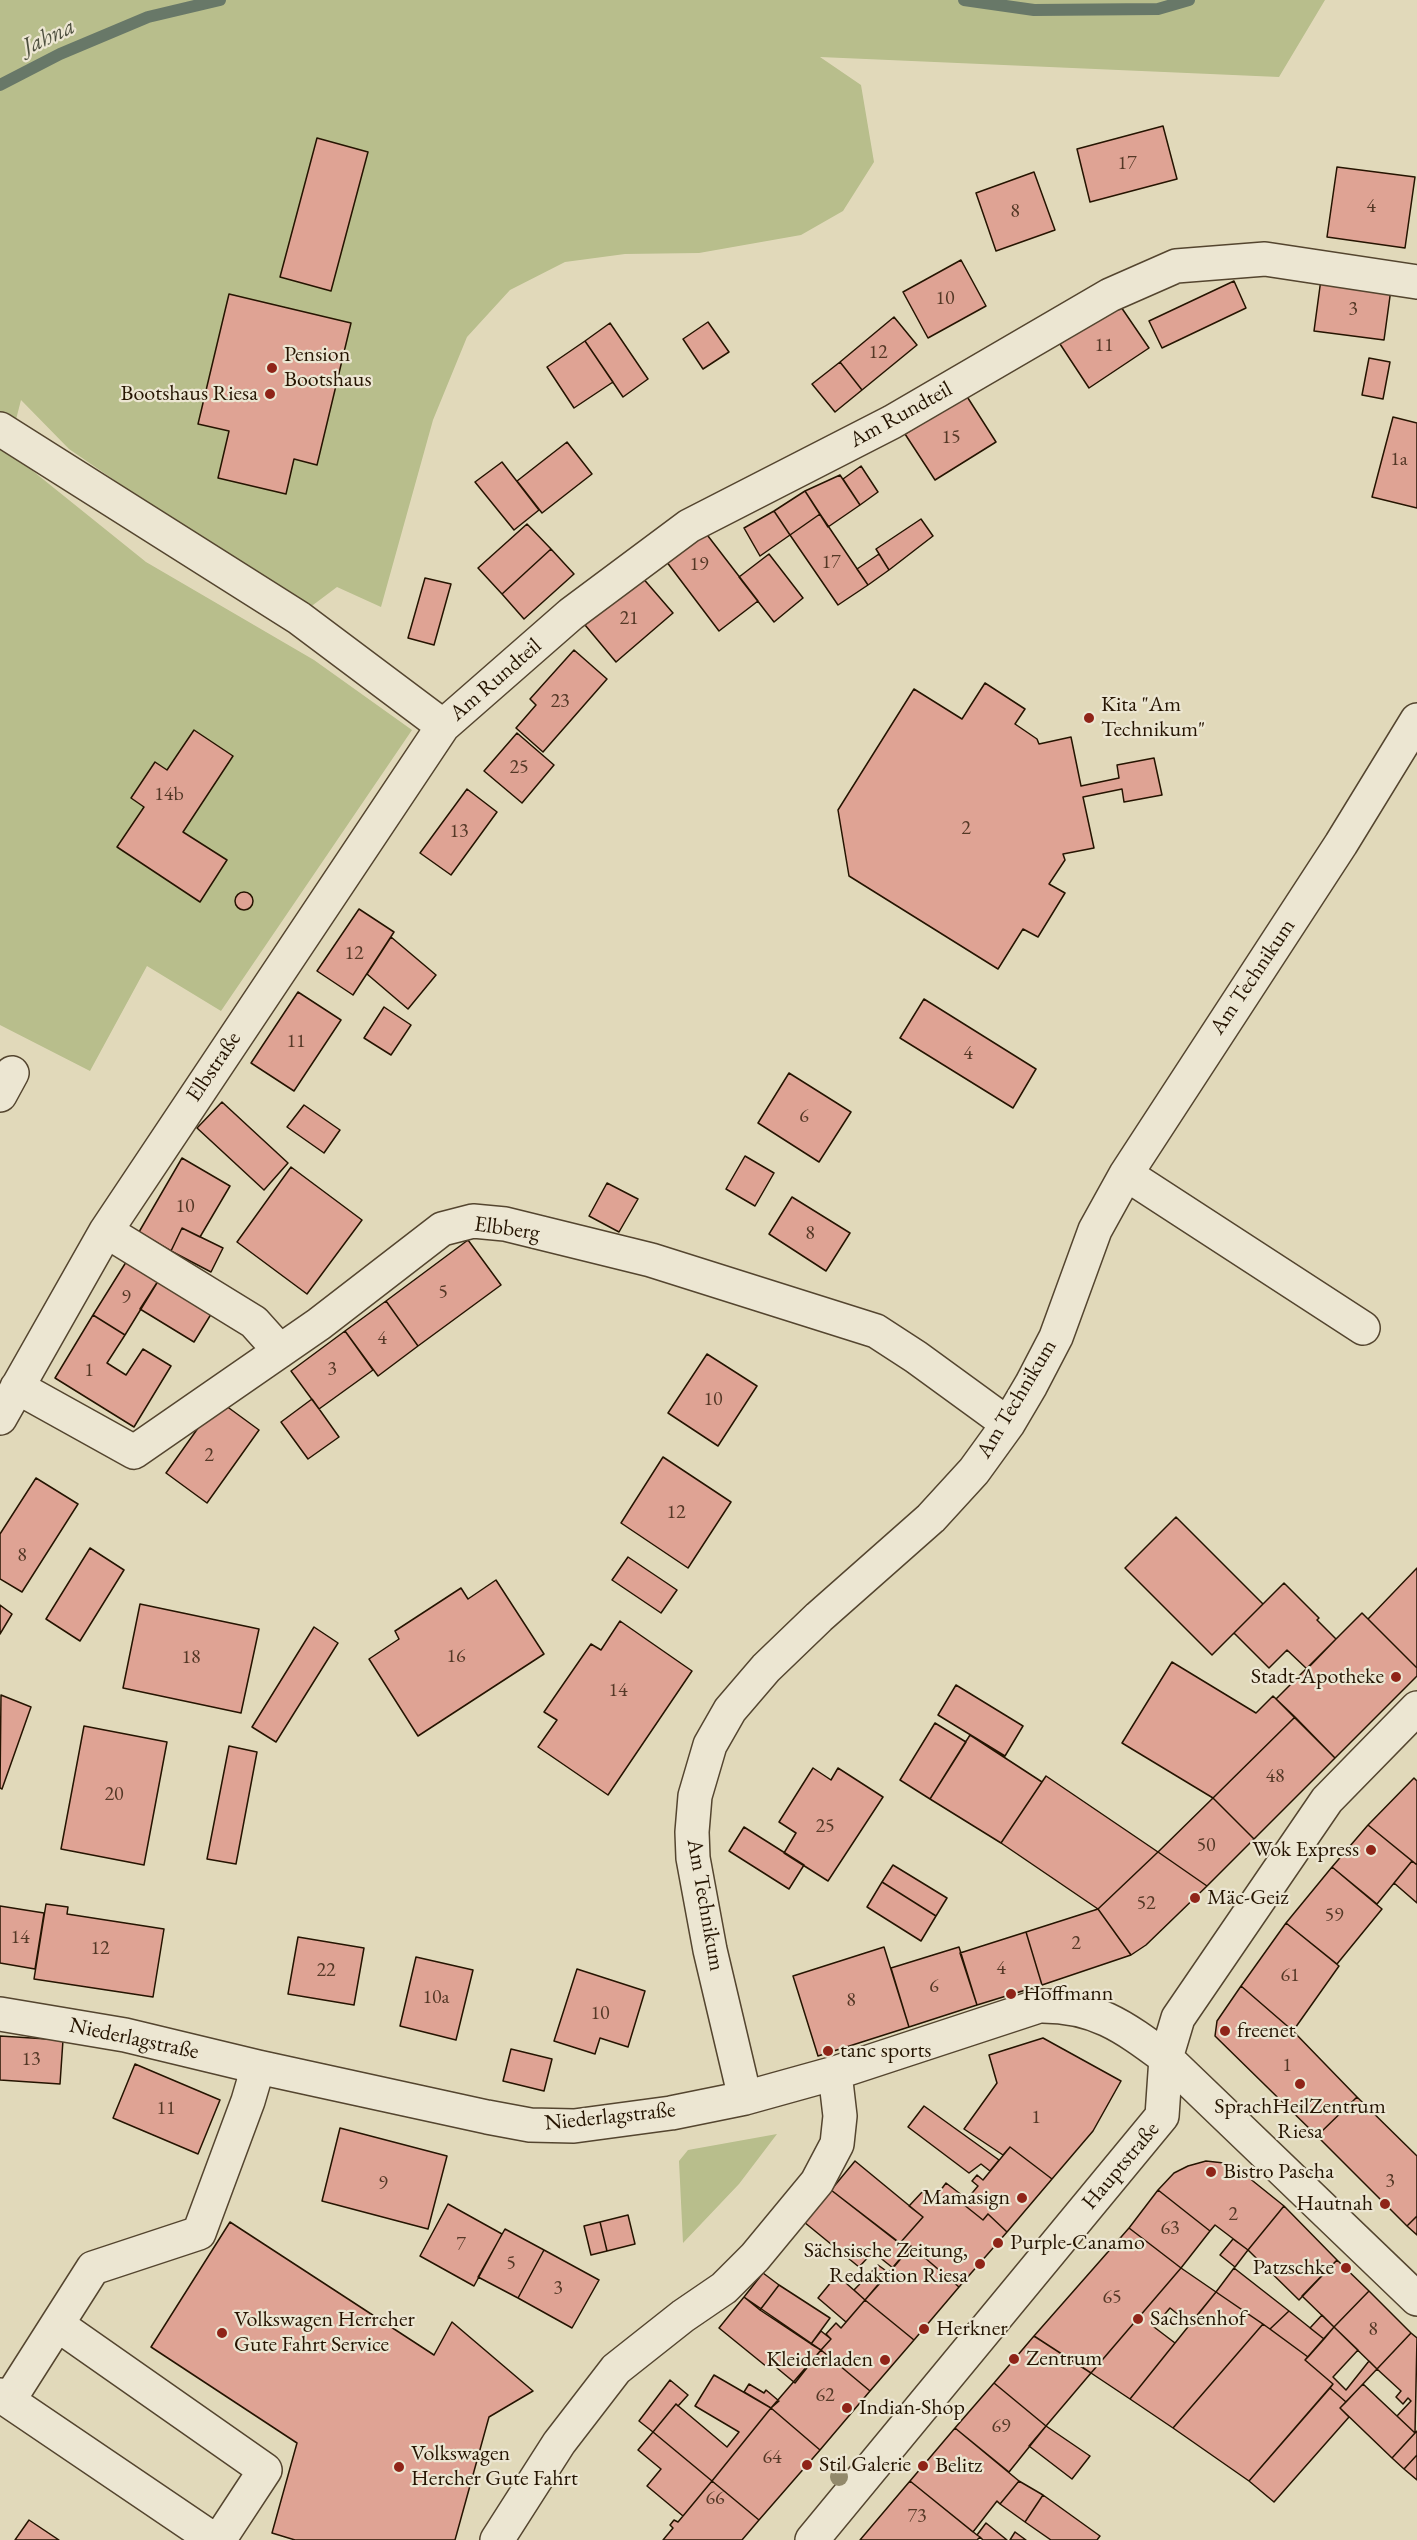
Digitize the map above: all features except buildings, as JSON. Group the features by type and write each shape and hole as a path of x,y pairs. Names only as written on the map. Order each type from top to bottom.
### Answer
{"street":[{"name":"Am Rundteil","path":"443,726 571,614 689,526 892,422 1110,295 1176,266 1265,259 1417,282"},
{"path":"0,429 299,618 443,726"},
{"name":"Am Technikum","path":"745,2098 711,1950 693,1858 692,1832 695,1796 710,1745 730,1710 766,1668 819,1617 931,1518 974,1471 1008,1424 1056,1337 1095,1230 1125,1174 1341,844 1417,720"},
{"name":"Elbstraße","path":"0,1418 106,1231 443,726"},
{"path":"1125,1174 1363,1328"},
{"name":"Elbberg","path":"17,1387 134,1452 280,1351 442,1229 473,1221 505,1224 651,1260 876,1331 942,1375 1008,1424"},
{"path":"106,1231 254,1322 280,1351"},
{"name":"Hauptstraße","path":"812,2540 1162,2116 1166,2058 1178,2018 1327,1800 1417,1708"},
{"name":"Niederlagstraße","path":"0,2014 125,2035 258,2067 530,2125 574,2126 670,2113 745,2098 835,2073 1039,2006 1063,2005 1106,2017 1124,2026 1166,2058 1417,2299"},
{"path":"214,2540 4,2398 58,2325 93,2268 199,2233 248,2101 258,2067"},
{"path":"497,2540 559,2443 616,2369 683,2316 724,2288 755,2258 817,2182 837,2144 840,2116 835,2073"},
{"path":"58,2325 265,2470 219,2540"}],"green space":[{"path":"0,0 1325,0 1279,77 820,57 861,85 874,162 843,211 801,235 699,253 625,254 565,262 510,290 467,337 433,420 381,607 337,587 305,611 69,449 21,400 8,451 146,562 314,660 412,730 221,1011 147,966 90,1071 0,1025"},
{"path":"777,2134 739,2184 683,2243 679,2161 688,2150"}],"waterway":[{"name":"Jahna","path":"0,85 60,54 148,17 220,0"},
{"name":"Jahna","path":"964,0 1034,10 1158,9 1189,0"}],"place":[{"name":"Pension Bootshaus","path":"272,368"},
{"name":"Bootshaus Riesa","path":"270,394"},
{"name":"Kita \"Am Technikum\"","path":"1089,718"},
{"name":"Stadt-Apotheke","path":"1396,1677"},
{"name":"Wok Express","path":"1371,1850"},
{"name":"Mäc-Geiz","path":"1195,1898"},
{"name":"Hoffmann","path":"1011,1994"},
{"name":"freenet","path":"1225,2031"},
{"name":"tanc sports","path":"828,2051"},
{"name":"SprachHeilZentrum Riesa","path":"1300,2084"},
{"name":"Bistro Pascha","path":"1211,2172"},
{"name":"Mamasign","path":"1022,2198"},
{"name":"Hautnah","path":"1385,2204"},
{"name":"Purple-Canamo","path":"998,2243"},
{"name":"Sächsische Zeitung, Redaktion Riesa","path":"980,2264"},
{"name":"Patzschke","path":"1346,2268"},
{"name":"Sachsenhof","path":"1138,2319"},
{"name":"Herkner","path":"924,2329"},
{"name":"Volkswagen Herrcher Gute Fahrt Service","path":"222,2333"},
{"name":"Zentrum","path":"1014,2359"},
{"name":"Kleiderladen","path":"885,2360"},
{"name":"Indian-Shop","path":"847,2408"},
{"name":"Stil Galerie","path":"807,2465"},
{"name":"Belitz","path":"923,2466"},
{"name":"Volkswagen Hercher Gute Fahrt","path":"399,2467"}]}
